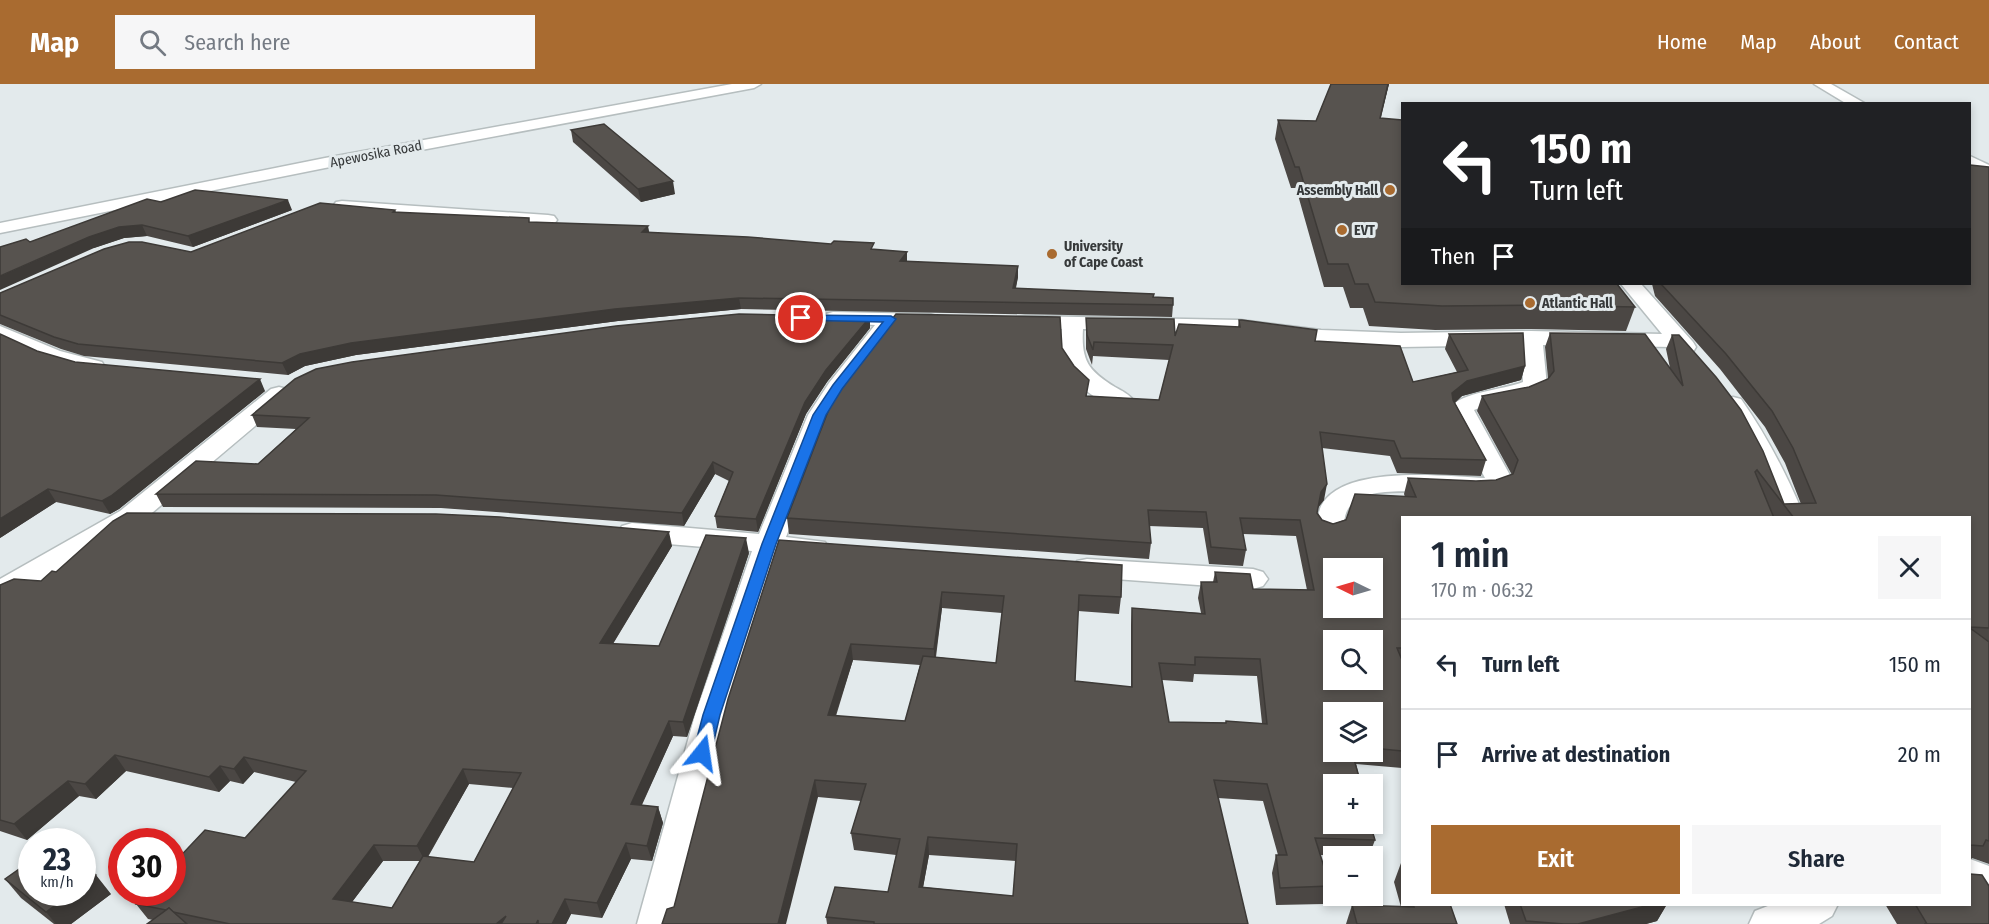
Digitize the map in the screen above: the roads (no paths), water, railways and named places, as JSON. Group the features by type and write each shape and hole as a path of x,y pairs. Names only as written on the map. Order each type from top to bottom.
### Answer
{"street":[{"name":"Apewosika Road","path":"0,228 336,161 754,84"},
{"path":"1821,84 1855,102"},
{"path":"1971,162 1989,171"},
{"path":"321,206 548,220"},
{"path":"1632,285 1697,360"},
{"path":"809,318 948,320"},
{"path":"657,924 712,715 769,544 819,415 891,319"},
{"path":"1005,321 1240,326 1321,336 1401,340 1531,338 1680,341"},
{"path":"1073,323 1070,346 1074,364 1088,381 1122,402"},
{"path":"1330,529 1335,506 1352,492 1386,483 1491,486 1497,483 1498,477 1463,414 1462,408 1469,403 1512,395 1535,386 1531,338"},
{"path":"5,339 82,366 121,370"},
{"path":"0,592 130,517 295,382 257,381"},
{"path":"1718,386 1755,435 1790,516"},
{"path":"130,517 174,517"},
{"path":"608,530 838,549"},
{"path":"1058,566 1253,579"},
{"path":"1971,876 1989,883"},
{"path":"1769,924 1815,906"}],"place":[{"name":"Assembly Hall","path":"1390,190"},
{"name":"EVT","path":"1342,230"},
{"name":"University of Cape Coast","path":"1052,254"},
{"name":"Atlantic Hall","path":"1530,303"}]}
